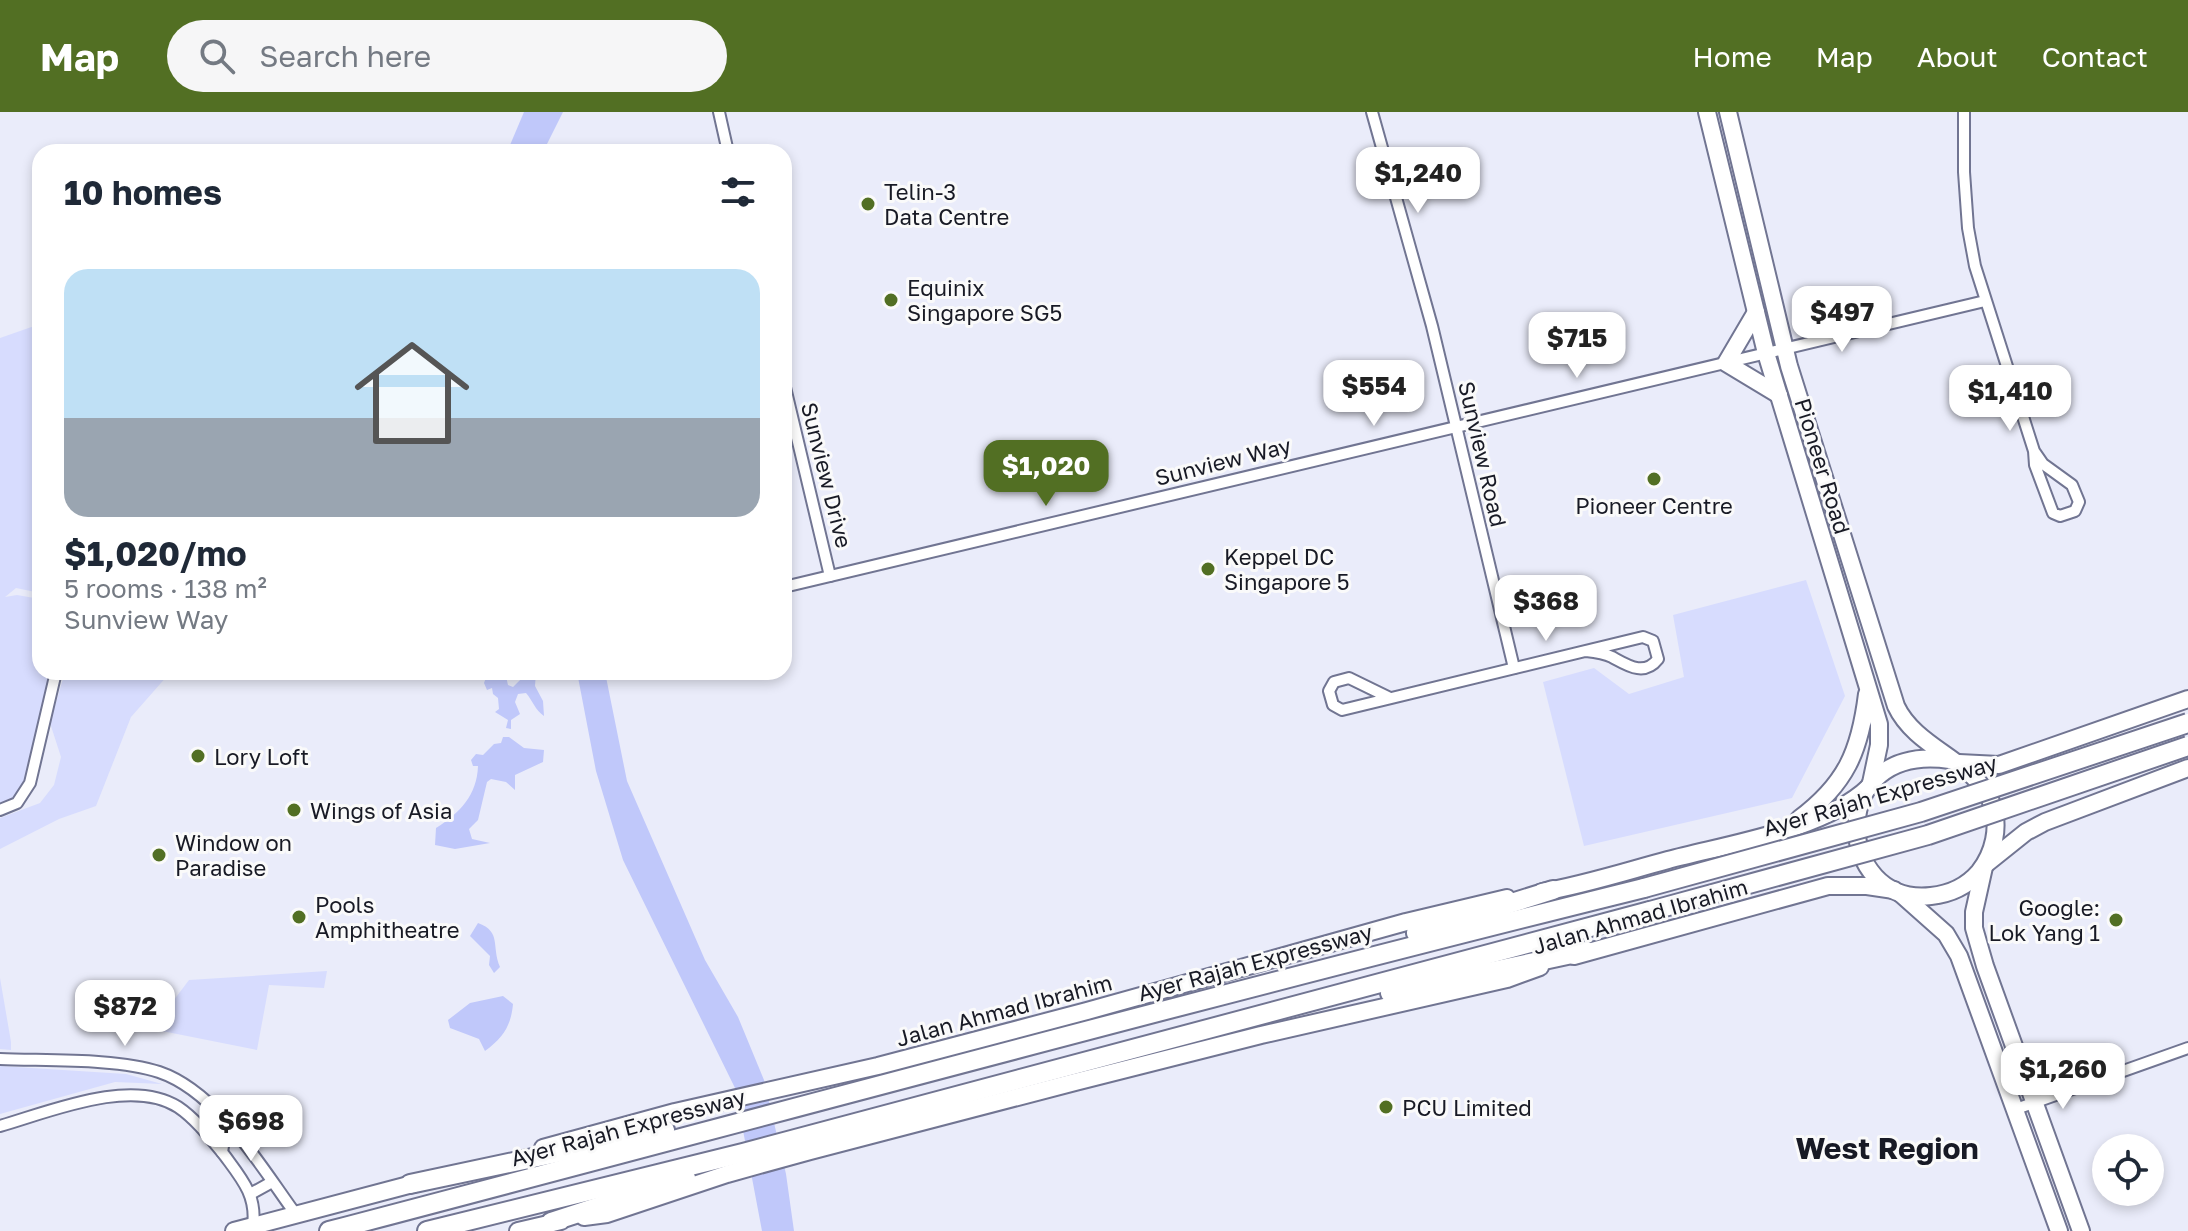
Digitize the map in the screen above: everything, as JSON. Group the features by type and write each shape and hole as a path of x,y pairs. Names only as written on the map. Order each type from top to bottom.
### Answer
{"highway":[{"name":"Ayer Rajah Expressway","path":"329,1231 1217,999 1379,953 1644,888 1921,812 2188,723"},
{"path":"427,1231 743,1153 1928,835 2188,746"},
{"path":"1379,953 1395,941 1553,890"},
{"path":"1300,1005 1363,999 1586,951"},
{"path":"410,1184 681,1126 724,1126"},
{"path":"551,1222 727,1165 743,1153"}],"main road":[{"name":"Pioneer Road","path":"1707,112 1766,353 1868,684 1879,734 1870,786"},
{"name":"Pioneer Road","path":"1728,112 1785,349 1896,706 1910,728 1951,761"},
{"path":"1756,312 1726,363 1779,395"},
{"path":"1786,829 1830,794 1843,774 1863,727 1868,684"},
{"path":"2059,1231 1959,956 1946,934 1871,872 1858,845 1857,815 1870,786 1892,766 1907,760 1922,758 1999,765 2188,699"},
{"path":"1951,761 1978,780 1993,807 1995,837 1984,865 1974,912 1974,928 2081,1231"},
{"path":"1896,890 1928,897 1960,888 2026,832 2188,768"},
{"name":"Jalan Ahmad Ibrahim","path":"234,1231 675,1112 878,1066 1072,1015 1481,902 1553,890 1786,829 1837,811 1853,802 1870,786"},
{"name":"Jalan Ahmad Ibrahim","path":"518,1231 551,1222 607,1214 796,1154 1116,1071 1507,979 1586,951 1828,886 1896,890"}],"street":[{"path":"719,112 726,144"},
{"name":"Sunview Road","path":"1372,112 1432,326 1514,668"},
{"path":"1964,112 1964,172 1968,228 1975,266 2034,451 2035,465 2053,513 2060,516 2075,511 2079,502 2072,485 2043,464 2034,451"},
{"name":"Sunview Way","path":"792,585 1985,301"},
{"name":"Sunview Drive","path":"792,417 830,576"},
{"path":"1390,698 1349,678 1334,682 1329,691 1333,705 1342,710 1514,668 1586,651 1647,637 1653,641 1658,659 1651,666 1632,669 1611,657 1586,651"},
{"path":"0,810 17,803 30,783 54,680"},
{"path":"2016,1109 2188,1048"},
{"path":"0,1059 123,1065 160,1072 192,1090 221,1117 243,1141 297,1216"},
{"path":"0,1126 109,1096 132,1094 157,1098 176,1106 222,1152 252,1193 255,1211 253,1226"},
{"path":"221,1117 225,1134 222,1152"},
{"path":"222,1152 243,1141"},
{"path":"252,1193 272,1182"}],"shaded area":[{"path":"524,112 563,112 547,144 510,144"},
{"path":"32,327 32,591 16,588 5,597 32,598 32,680 58,680 31,791 23,802 0,814 0,338"},
{"path":"1806,580 1845,696 1792,798 1584,846 1543,682 1594,668 1629,694 1684,677 1673,615"},
{"path":"63,680 164,680 131,717 96,806 59,819 0,849 0,818 40,803 54,785 61,757 50,723"},
{"path":"485,680 507,680 508,685 513,687 520,680 535,680 535,686 543,701 544,716 526,693 518,694 515,702 520,714 511,720 511,729 506,728 508,720 495,712 499,709 498,698 492,688 487,690"},
{"path":"579,680 607,680 627,781 705,960 738,1017 764,1080 786,1174 794,1231 762,1231 735,1088 623,860 596,771"},
{"path":"503,737 509,737 524,748 544,750 543,762 515,775 515,790 506,782 491,779 487,782 478,820 469,829 472,839 490,843 455,849 435,845 436,828 453,816 471,794 478,766 473,766 471,760 476,754 483,755 494,744 501,743"},
{"path":"478,923 493,935 500,967 494,973 489,965 490,956 470,936"},
{"path":"327,971 324,988 269,985 257,1050 152,1029 189,980"},
{"path":"0,978 11,1042 11,1050 0,1049"},
{"path":"503,996 513,1004 510,1019 501,1036 485,1051 479,1039 450,1028 448,1020 470,1003"},
{"path":"0,1066 126,1074 162,1084 115,1082 0,1114"}],"place":[{"name":"Telin-3 Data Centre","path":"868,204"},
{"name":"Equinix Singapore SG5","path":"891,300"},
{"name":"Pioneer Centre","path":"1654,479"},
{"name":"Keppel DC Singapore 5","path":"1208,569"},
{"name":"Lory Loft","path":"198,756"},
{"name":"Wings of Asia","path":"294,810"},
{"name":"Window on Paradise","path":"159,855"},
{"name":"Pools Amphitheatre","path":"299,917"},
{"name":"Google: Lok Yang 1","path":"2116,920"},
{"name":"PCU Limited","path":"1386,1107"}],"district":[{"name":"West Region","path":"1887,1148"}]}
